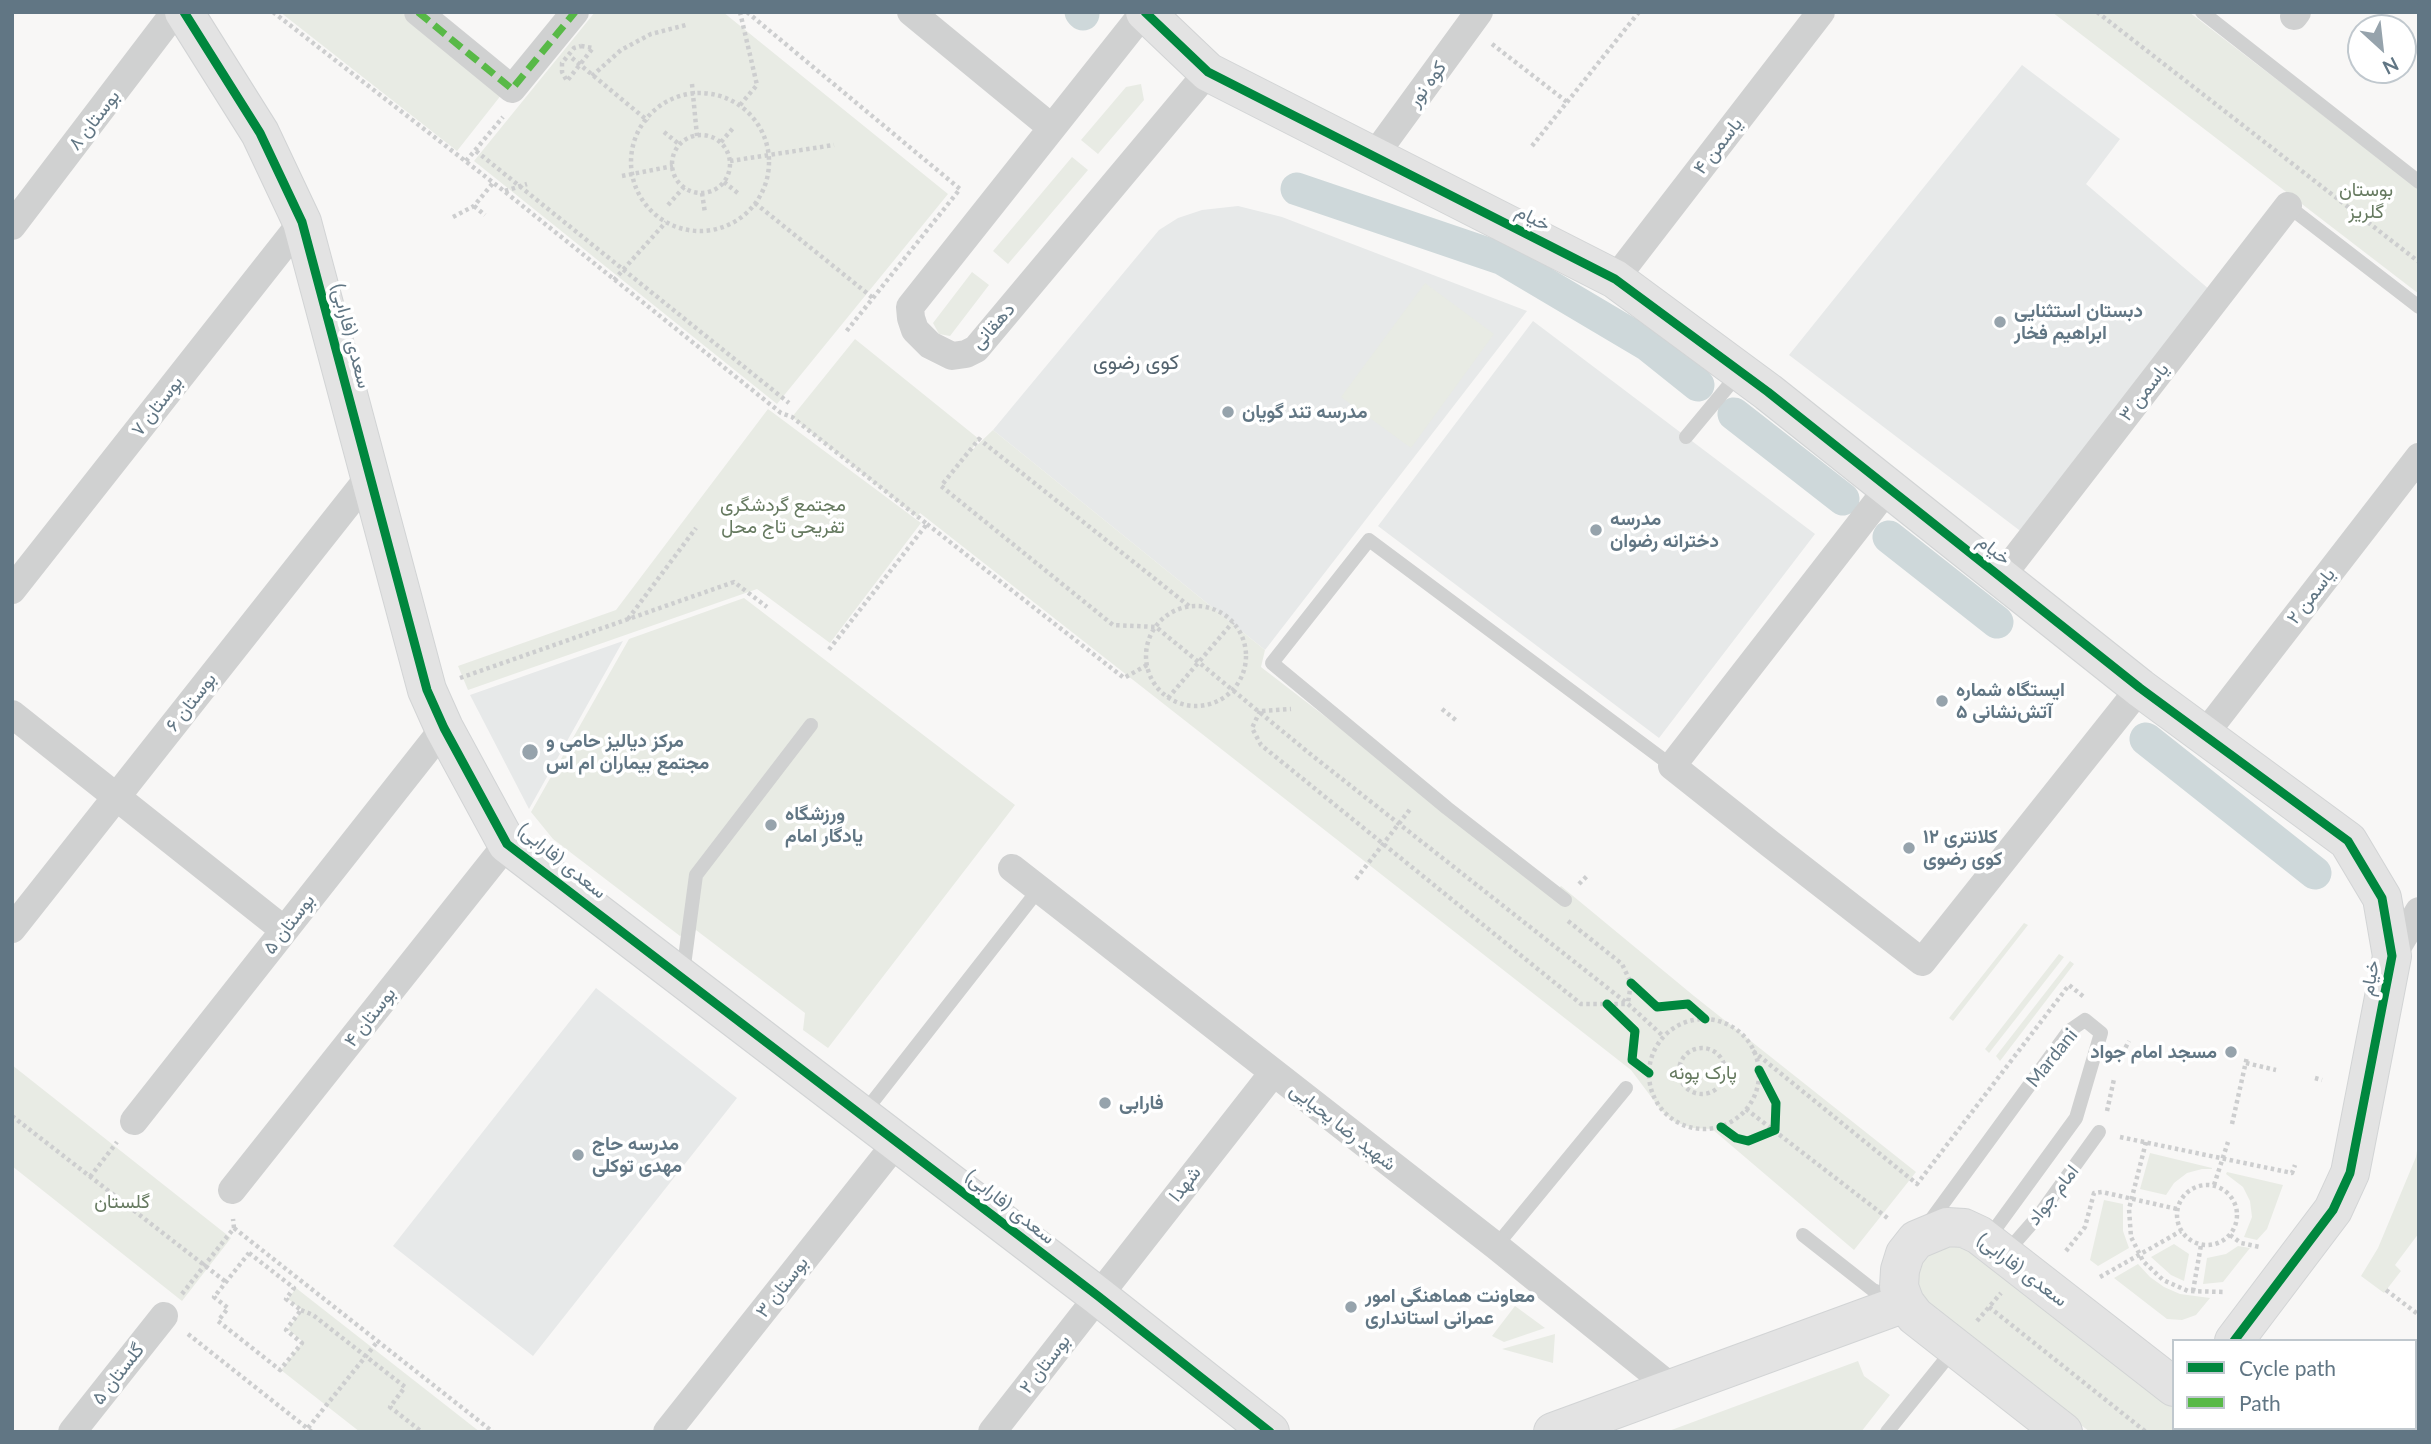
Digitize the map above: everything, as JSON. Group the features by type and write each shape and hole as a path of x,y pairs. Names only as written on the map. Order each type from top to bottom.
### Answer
{"street":[{"name":"بوستان ۸","path":"12,226 175,12"},
{"name":"سعدی (فارابی)","path":"184,12 260,133 302,222 426,690 507,844 1098,1296 1270,1432"},
{"path":"418,12 512,89 577,14"},
{"path":"911,12 1052,128"},
{"name":"دهقانی","path":"1145,12 911,307 915,330 930,345 952,356 976,349 1208,72"},
{"name":"خیام","path":"1145,12 1208,72 1615,279 1741,371 2140,688 2348,841 2382,898 2392,956 2350,1173 2333,1210 2236,1339"},
{"name":"یاسمن ۴","path":"1615,279 1821,12"},
{"name":"کوه نور","path":"1374,156 1474,19"},
{"name":"یاسمن ۳","path":"2001,577 2288,206"},
{"name":"بوستان ۷","path":"12,590 302,222"},
{"name":"یاسمن ۲","path":"2204,735 2419,457"},
{"name":"بوستان ۶","path":"12,929 370,476"},
{"path":"1888,488 1672,766 1922,962 2140,688"},
{"path":"12,714 284,930"},
{"name":"بوستان ۵","path":"134,1121 444,728"},
{"name":"بوستان ۴","path":"232,1190 507,844"},
{"name":"شهید رضا یحیایی","path":"1012,868 1496,1246 1672,1388"},
{"path":"2392,956 2419,911"},
{"name":"شهدا","path":"1098,1296 1273,1073"},
{"name":"بوستان ۳","path":"667,1432 897,1142"},
{"name":"سعدی (فارابی)","path":"1916,1240 1947,1227 1964,1228 1998,1262 2172,1386"},
{"path":"1916,1240 1905,1254 1900,1270 1899,1287 1905,1303 1915,1316 1965,1335 2063,1432"},
{"name":"بوستان ۲","path":"992,1432 1098,1296"},
{"path":"1553,1432 1905,1303"},
{"name":"گلستان ۵","path":"72,1432 164,1316"}],"lane":[{"path":"2202,12 2419,182"},
{"path":"2288,206 2419,307"},
{"path":"1686,437 1741,371"},
{"path":"1565,900 1272,663 1369,540 1672,766"},
{"path":"682,978 696,875 811,725"},
{"path":"862,1115 1039,889"},
{"name":"Mardani","path":"1916,1240 2069,1031 2085,1020 2101,1032 2076,1118 1998,1262"},
{"path":"1496,1246 1626,1088"},
{"name":"امام جواد","path":"1998,1262 2040,1214 2101,1132"},
{"path":"1803,1236 1873,1290 1905,1303"},
{"path":"1887,1432 1965,1335"}],"path":[{"path":"273,12 504,191 781,414 792,417 1124,678 1147,666"},
{"path":"740,12 757,85 740,105"},
{"path":"747,12 960,189 845,333"},
{"path":"2097,12 2419,262"},
{"path":"1532,146 1636,13"},
{"path":"1474,19 1567,102"},
{"path":"592,76 621,50 651,34 686,25"},
{"path":"568,56 647,120"},
{"path":"692,84 697,135"},
{"path":"693,93 717,95 740,105 762,132 768,154 766,180 755,203 747,212 727,225 705,231 678,228 666,222 647,207 634,186 631,151 639,128 667,101 693,93"},
{"path":"720,142 734,127"},
{"path":"664,132 680,145"},
{"path":"697,135 720,142 729,154 728,176 711,192 702,193 684,187 674,174 673,158 680,145 697,135"},
{"path":"730,161 834,145"},
{"path":"476,150 789,403"},
{"path":"622,176 673,166"},
{"path":"724,182 739,194"},
{"path":"453,217 474,206 493,183"},
{"path":"504,191 527,184"},
{"path":"668,205 684,187"},
{"path":"702,193 705,214"},
{"path":"755,203 873,298"},
{"path":"474,206 485,215"},
{"path":"614,281 666,222"},
{"path":"705,231 705,240"},
{"path":"714,335 715,343"},
{"path":"1189,606 979,439 940,486 1113,625 1156,627 1233,690 1260,707 1309,753 1628,1004 1663,1036"},
{"path":"827,652 927,524"},
{"path":"627,619 696,528"},
{"path":"426,690 734,582 766,607"},
{"path":"1167,602 1219,612 1233,622 1253,657"},
{"path":"1189,606 1164,618 1149,639 1146,652 1147,666 1158,689 1168,698 1208,709 1233,690 1244,670 1246,647"},
{"path":"1132,625 1138,616"},
{"path":"1168,698 1233,622"},
{"path":"1260,707 1247,725 1261,745 1581,1004 1628,1004"},
{"path":"1442,709 1458,722"},
{"path":"1356,878 1427,791"},
{"path":"1631,984 1640,991"},
{"path":"1753,1051 1917,1184 2069,985 2087,999"},
{"path":"1607,1004 1616,1013"},
{"path":"1697,1012 1705,1019"},
{"path":"1759,1070 1754,1097 1746,1110 1724,1130 1693,1128 1675,1122 1661,1110 1654,1099 1645,1070 1663,1036 1675,1027 1705,1019 1736,1029 1748,1041 1769,1090"},
{"path":"2117,1065 2129,1041"},
{"path":"1697,1048 1704,1048 1717,1054 1725,1066 1725,1073 1723,1081 1712,1091 1697,1093 1684,1085 1679,1070 1685,1056 1697,1048"},
{"path":"2232,1124 2248,1057"},
{"path":"2246,1063 2276,1070"},
{"path":"2114,1078 2101,1132 2292,1173 2295,1164"},
{"path":"2315,1078 2322,1080"},
{"path":"1746,1110 1775,1126 1916,1240"},
{"path":"12,1116 226,1282"},
{"path":"90,1177 134,1121"},
{"path":"1762,1135 1775,1126"},
{"path":"2146,1142 2129,1209 2132,1237 2143,1261 2163,1280 2193,1291 2224,1292"},
{"path":"2214,1185 2228,1142"},
{"path":"2214,1185 2224,1189 2236,1206 2235,1227 2230,1235 2220,1242 2210,1246 2201,1245 2190,1240 2181,1231 2177,1223 2177,1209 2185,1194 2193,1188 2214,1185"},
{"path":"2066,1251 2085,1227 2094,1193 2102,1192 2177,1209"},
{"path":"378,1341 310,1430 164,1316 234,1228 378,1341 493,1432"},
{"path":"2100,1277 2181,1231"},
{"path":"2230,1235 2241,1243 2260,1247"},
{"path":"2193,1291 2201,1245"},
{"path":"301,1310 286,1330 302,1343 280,1370 218,1321 228,1308 214,1297 249,1253 294,1288 286,1299 313,1315 405,1387 390,1407 422,1432"},
{"path":"1965,1335 1989,1307 1998,1262"},
{"path":"2386,1290 2419,1315"},
{"path":"1989,1307 2147,1432"},
{"path":"409,1432 414,1426"}],"shaded area":[{"name":"دبستان استثنایی ابراهیم فخار","path":"2022,65 2120,139 2086,184 2210,290 2023,533 1789,355"},
{"name":"مدرسه تند گویان","path":"1238,206 1282,217 1527,311 1265,650 993,430 1159,230 1178,218 1202,210"},
{"name":"مدرسه دخترانه رضوان","path":"1533,321 1815,534 1659,738 1378,526"},
{"name":"مرکز دیالیز حامی و مجتمع بیماران ام اس","path":"623,641 529,809 470,695"},
{"name":"مدرسه حاج مهدی توکلی","path":"596,988 737,1098 533,1356 393,1246"}],"green space":[{"path":"280,12 401,12 502,94 457,151"},
{"path":"595,12 723,12 948,194 777,404 474,161"},
{"name":"بوستان گلریز","path":"2052,12 2189,12 2419,189 2419,294"},
{"path":"1141,84 1144,100 1098,154 1081,140 1126,87"},
{"path":"1072,157 1088,170 1008,264 993,251"},
{"path":"972,272 989,285 950,336 939,334 933,323"},
{"path":"1425,283 1494,334 1411,448 1341,397"},
{"name":"پارک پونه","path":"855,339 979,439 969,453 993,430 1265,650 1261,667 1554,893 1561,886 1694,996 1916,1172 1854,1250 1712,1129 1693,1128 1675,1122 1661,1110 1631,1070 920,513 917,517 792,417"},
{"name":"مجتمع گردشگری تفریحی تاج محل","path":"768,409 921,523 830,643 757,589 468,690 458,666 616,610"},
{"name":"ورزشگاه یادگار امام","path":"744,598 1015,805 828,1048 803,1030 805,1013 696,930 680,936 553,839 531,812 629,639"},
{"path":"2024,923 2028,925 1953,1021 1949,1018"},
{"path":"2059,954 2064,957 1989,1053 1985,1049"},
{"path":"2070,961 2074,964 2000,1061 1996,1056"},
{"name":"گلستان","path":"12,1065 231,1238 182,1301 12,1166"},
{"path":"2419,1138 2419,1233 2395,1265 2401,1271 2384,1293 2361,1276 2378,1248 2416,1157"},
{"path":"2150,1153 2212,1169 2187,1173 2174,1183 2166,1195 2140,1189"},
{"path":"2227,1172 2283,1185 2267,1229 2257,1240 2244,1237 2252,1217 2250,1201 2243,1187 2226,1174"},
{"path":"2104,1200 2123,1204 2123,1231 2129,1248 2098,1266 2090,1260"},
{"path":"1948,1243 1971,1249 2172,1406 2172,1430 2204,1432 2090,1432 1927,1305 1916,1285 1920,1262 1927,1253"},
{"path":"2174,1244 2189,1254 2184,1281 2171,1275 2151,1257"},
{"path":"2238,1246 2250,1248 2223,1282 2203,1284 2207,1258 2226,1254"},
{"path":"2138,1264 2164,1287 2180,1294 2210,1298 2196,1315 2182,1320 2167,1319 2114,1278"},
{"path":"296,1288 480,1432 360,1432 281,1370 303,1342 288,1329 302,1310 288,1299"},
{"path":"1515,1306 1545,1328 1504,1342 1492,1336"},
{"path":"1555,1334 1553,1363 1502,1349"},
{"path":"1858,1361 1864,1376 1890,1395 1861,1432 1666,1432"}],"waterway":[{"path":"1297,189 1503,259 1648,345 1698,385"},
{"path":"1734,414 1843,499"},
{"path":"1889,537 1997,622"},
{"path":"2146,739 2315,873"}],"marked path":[{"path":"418,12 512,89 575,12"}],"cycle path":[{"path":"184,12 260,133 302,222 427,690 444,728 507,844 1098,1296 1270,1432"},
{"path":"1145,12 1208,72 1615,279 1768,392 2140,688 2348,841 2382,898 2392,956 2350,1173 2333,1210 2236,1339"},
{"path":"1631,983 1657,1007 1688,1004 1705,1019"},
{"path":"1607,1004 1635,1031 1632,1060 1649,1073"},
{"path":"1721,1127 1736,1138 1748,1141 1775,1130 1776,1103 1759,1070"}],"place":[{"name":"دبستان استثنایی ابراهیم فخار","path":"2000,322"},
{"name":"مدرسه تند گویان","path":"1228,412"},
{"name":"مدرسه دخترانه رضوان","path":"1596,530"},
{"name":"ایستگاه شماره ۵ آتش‌نشانی","path":"1942,701"},
{"name":"مرکز دیالیز حامی و مجتمع بیماران ام اس","path":"530,752"},
{"name":"ورزشگاه یادگار امام","path":"771,825"},
{"name":"کلانتری ۱۲ کوی رضوی","path":"1909,848"},
{"name":"مسجد امام جواد","path":"2231,1052"},
{"name":"فارابی","path":"1105,1103"},
{"name":"مدرسه حاج مهدی توکلی","path":"578,1155"},
{"name":"معاونت هماهنگی امور عمرانی استانداری","path":"1351,1307"}],"district":[{"name":"کوی رضوی","path":"1136,362"}]}
